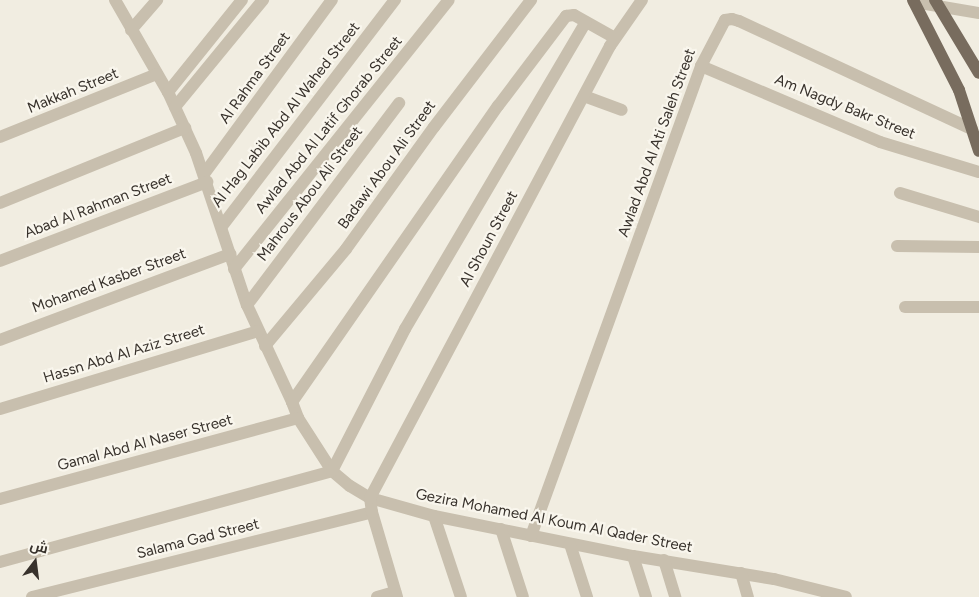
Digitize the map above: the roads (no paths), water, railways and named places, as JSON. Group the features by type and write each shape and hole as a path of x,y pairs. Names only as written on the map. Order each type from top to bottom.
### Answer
{"main road":[{"path":"915,1 959,90 979,151"},
{"path":"937,3 979,73"}],"street":[{"name":"Gezira Mohamed Al Koum Al Qader Street","path":"115,0 168,92 185,128 222,226 234,269 247,305 298,418 332,471 350,486 370,498 434,516 633,556 741,573 807,592 846,597"},
{"path":"131,30 157,0"},
{"path":"168,92 242,0"},
{"path":"175,107 263,0"},
{"name":"Al Rahma Street","path":"205,178 332,0"},
{"name":"Al Hag Labib Abd Al Wahed Street","path":"222,226 395,0"},
{"name":"Awlad Abd Al Latif Ghorab Street","path":"234,269 449,0"},
{"name":"Badawi Abou Ali Street","path":"265,346 346,249 434,127 531,0"},
{"name":"Al Shoun Street","path":"370,498 615,38 642,0"},
{"path":"915,1 937,3 979,13"},
{"path":"292,402 493,112 566,16 574,15 615,38"},
{"name":"Awlad Abd Al Ati Saleh Street","path":"531,536 701,66 721,23 732,19 972,130"},
{"path":"0,562 332,471 405,329 586,22"},
{"name":"Am Nagdy Bakr Street","path":"701,66 880,142 979,172"},
{"name":"Makkah Street","path":"0,137 157,74"},
{"path":"584,96 622,110"},
{"name":"Mahrous Abou Ali Street","path":"247,305 399,103"},
{"path":"0,203 185,128"},
{"name":"Abad Al Rahman Street","path":"0,261 205,178"},
{"path":"900,193 979,218"},
{"path":"897,246 979,247"},
{"name":"Mohamed Kasber Street","path":"0,340 230,254"},
{"path":"905,307 979,307"},
{"name":"Hassn Abd Al Aziz Street","path":"0,409 258,331"},
{"name":"Gamal Abd Al Naser Street","path":"0,499 298,418"},
{"path":"370,498 372,512 396,595 377,597"},
{"name":"Salama Gad Street","path":"32,597 372,512"},
{"path":"434,516 461,597"},
{"path":"501,529 523,597"},
{"path":"570,544 587,597"},
{"path":"633,556 646,597"},
{"path":"664,560 675,597"},
{"path":"741,573 748,597"}]}
